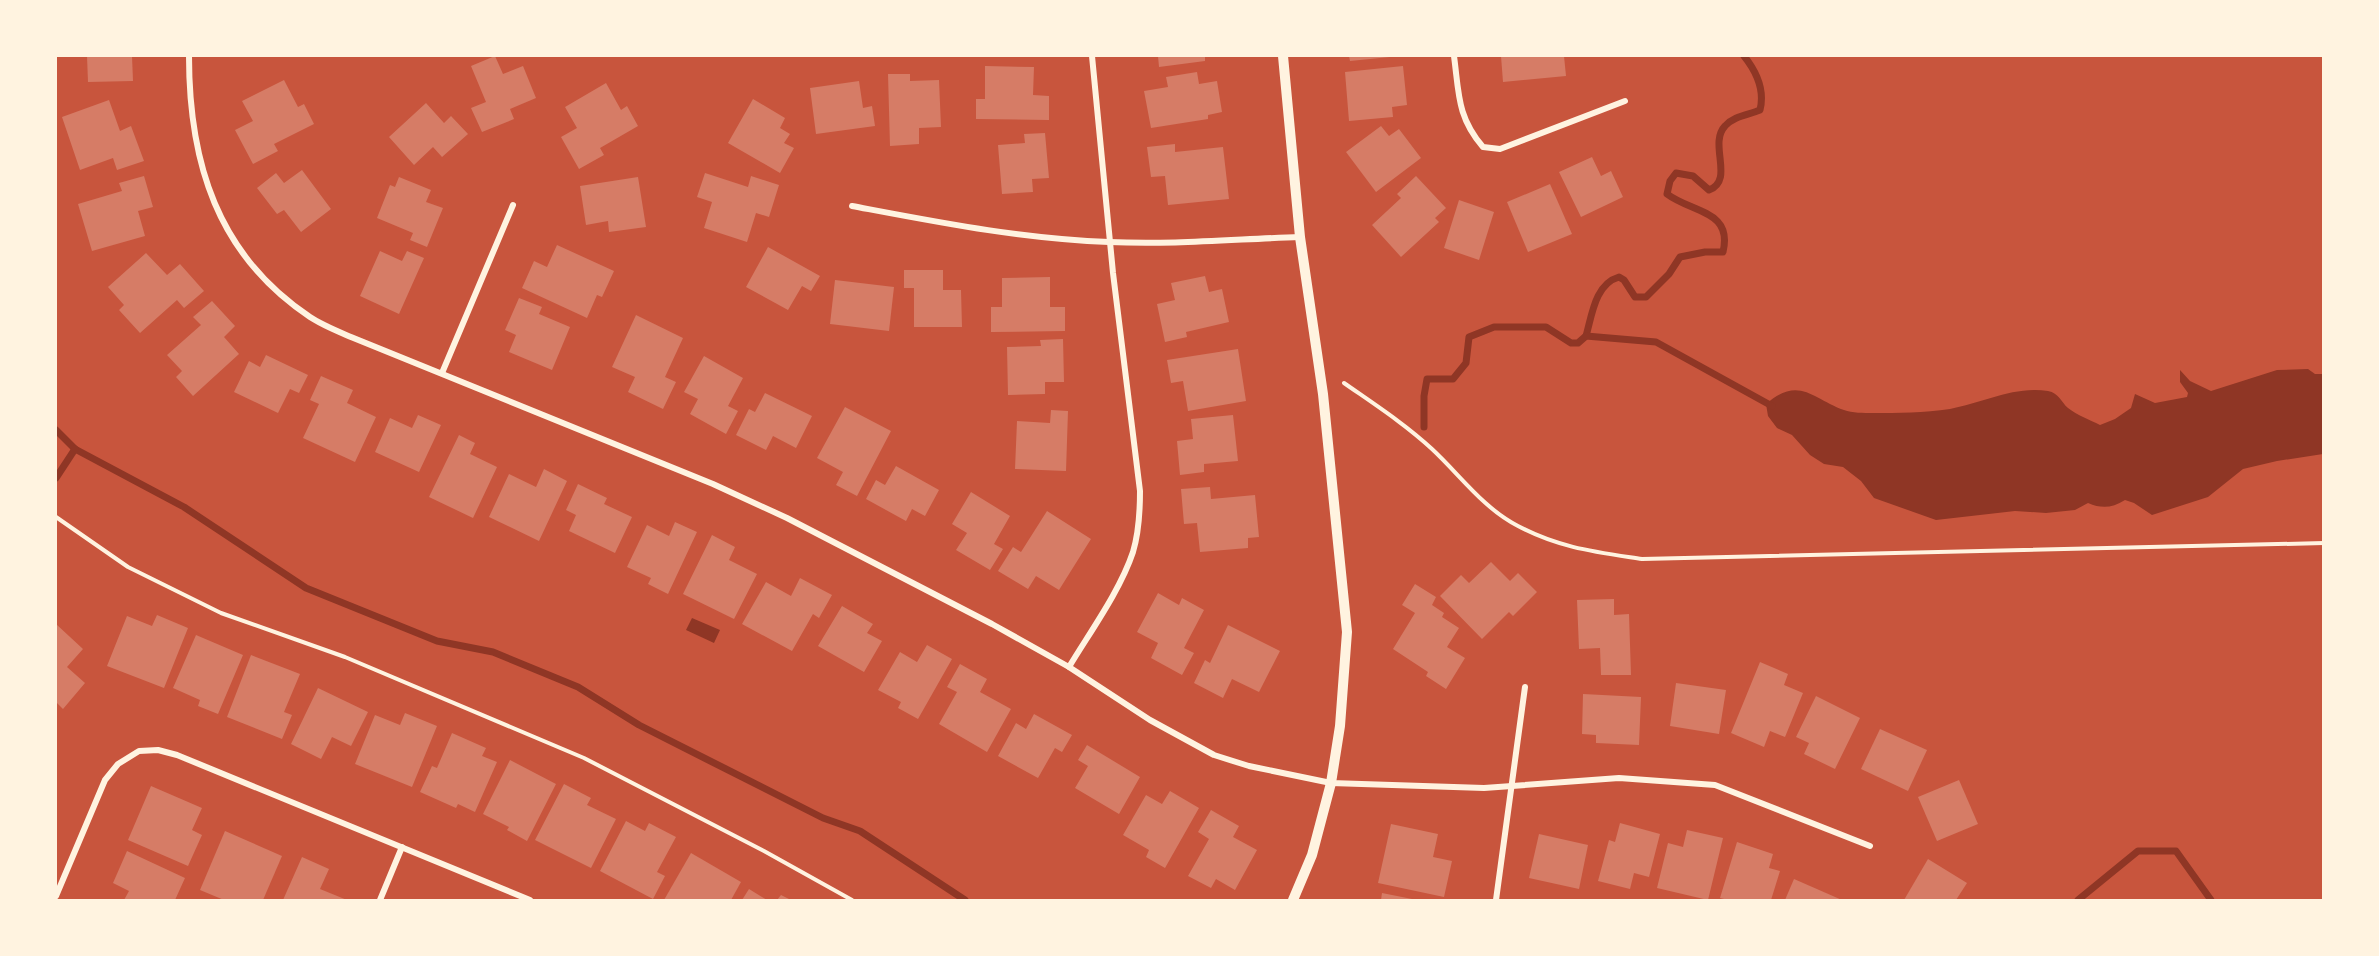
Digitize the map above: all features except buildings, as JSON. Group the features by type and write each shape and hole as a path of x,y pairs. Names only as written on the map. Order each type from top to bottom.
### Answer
{"street":[{"path":"189,56 190,103 201,170 230,235 248,259 275,288 312,318 351,337 702,480 787,518 992,624 1069,667 1150,720 1214,755 1248,766 1331,783 1511,788 1619,778 1715,784 1870,846"},
{"path":"1069,667 1120,580 1133,552 1140,522 1140,491 1092,56"},
{"path":"1283,56 1300,237 1323,394 1347,632 1340,726 1331,783 1312,855 1293,900"},
{"path":"1454,56 1462,114 1470,132 1483,147 1500,149 1625,101"},
{"path":"442,373 513,205"},
{"path":"852,206 997,232 1111,243 1300,237"},
{"path":"1496,900 1526,687"},
{"path":"56,896 105,780 118,764 139,751 158,750 177,755 530,900"},
{"path":"380,900 402,847"}],"path":[{"path":"1344,383 1399,422 1432,449 1488,506 1517,526 1566,547 1642,559 2324,543"},
{"path":"56,517 128,567 221,613 345,657 584,758 764,851 852,900"}],"shaded area":[{"path":"2308,369 2315,374 2323,374 2323,454 2243,469 2208,497 2152,515 2125,500 2107,507 2088,503 2075,510 2046,513 2015,511 1936,520 1874,498 1861,481 1843,467 1824,464 1810,455 1792,435 1777,428 1768,416 1766,404 1778,395 1797,390 1851,412 1921,412 1950,409 2010,393 2035,390 2055,394 2072,411 2100,425 2115,419 2131,408 2135,394 2155,403 2187,397 2188,393 2180,382 2180,370 2190,381 2211,391 2277,370"},
{"path":"692,618 720,630 714,643 686,630"}],"waterway":[{"path":"1586,336 1596,301 1611,281 1619,277 1624,280 1635,297 1646,297 1669,274 1680,257 1705,252 1723,252 1722,228 1716,220 1667,194 1670,181 1676,173 1693,176 1709,190 1716,185 1721,170 1720,134 1733,120 1760,110 1761,95 1758,81 1744,56"},
{"path":"1424,427 1424,396 1427,379 1453,379 1466,363 1469,337 1494,327 1546,327 1571,343 1578,343 1586,336 1656,342 1772,406"},
{"path":"56,430 75,449 184,507 306,588 437,641 493,652 578,687 639,725 823,818 860,831 965,900"},
{"path":"56,478 75,449"},
{"path":"2078,900 2138,851 2176,851 2211,900"}]}
